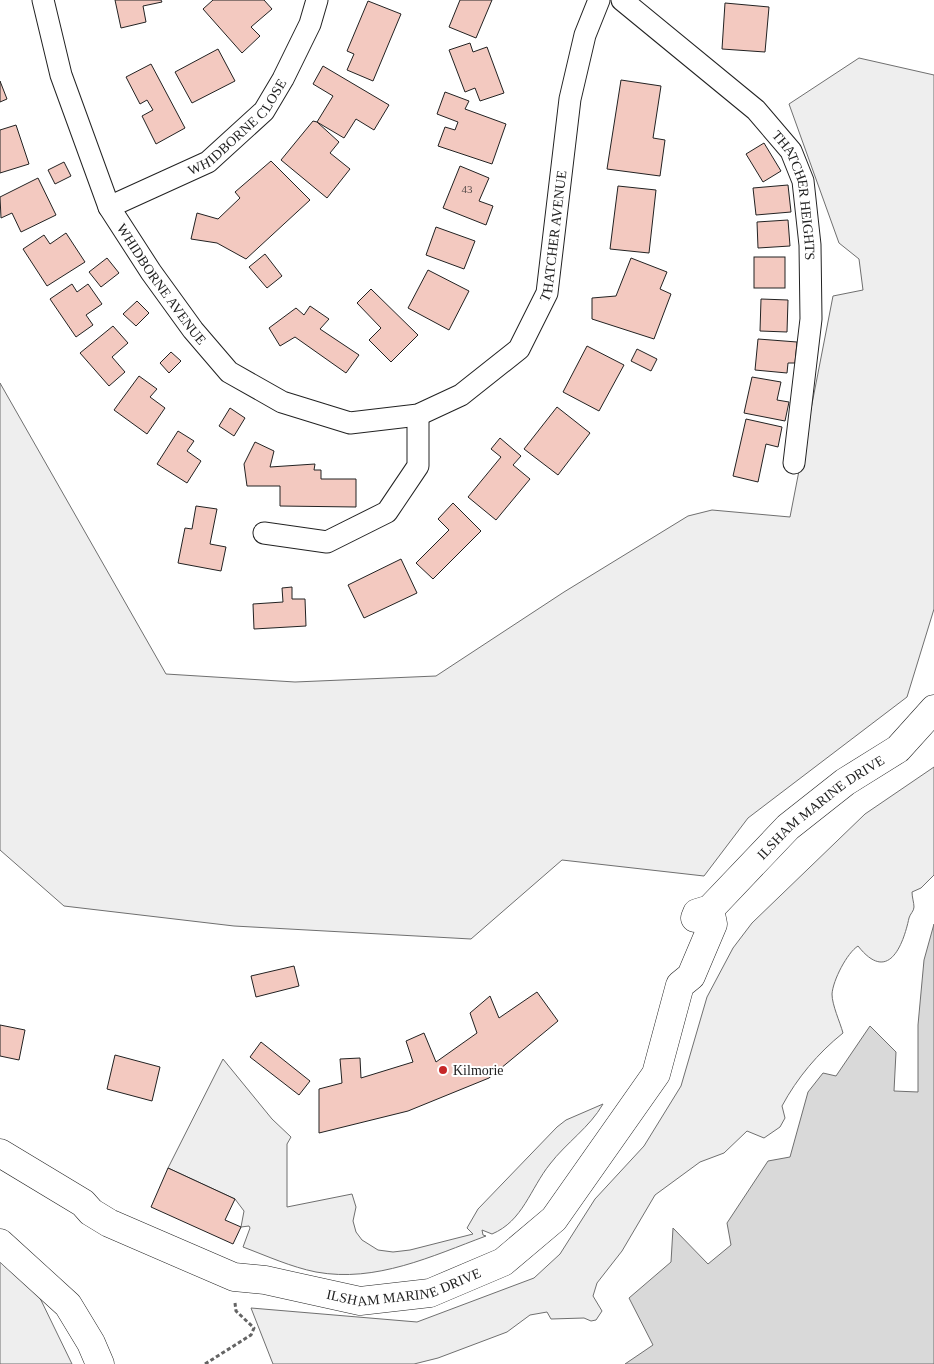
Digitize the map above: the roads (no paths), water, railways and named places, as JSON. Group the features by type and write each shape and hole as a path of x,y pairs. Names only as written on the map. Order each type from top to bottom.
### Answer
{"street":[{"name":"WHIDBORNE AVENUE","path":"44,0 61,75 109,207 166,294 193,330 229,372 282,402 350,423 418,415"},
{"name":"WHIDBORNE CLOSE","path":"109,207 208,162 264,112 283,79 310,24 317,0"},
{"name":"THATCHER AVENUE","path":"418,415 461,395 519,349 547,293 570,99 585,35 599,0"},
{"name":"THATCHER HEIGHTS","path":"622,0 756,110 791,151 794,159 802,181 810,245 811,318 794,463"},
{"path":"264,533 327,542 387,512 418,466 418,415"},
{"name":"ILSHAM MARINE DRIVE","path":"0,1153 83,1203 91,1212 109,1223 234,1277 265,1280 360,1301 430,1293 503,1262 554,1219 656,1074 680,985 674,972 697,913 710,909 788,827 845,782 898,749 934,709"},
{"path":"0,1243 68,1306 91,1343 100,1364"}],"place":[{"name":"Kilmorie","path":"443,1070"}]}
